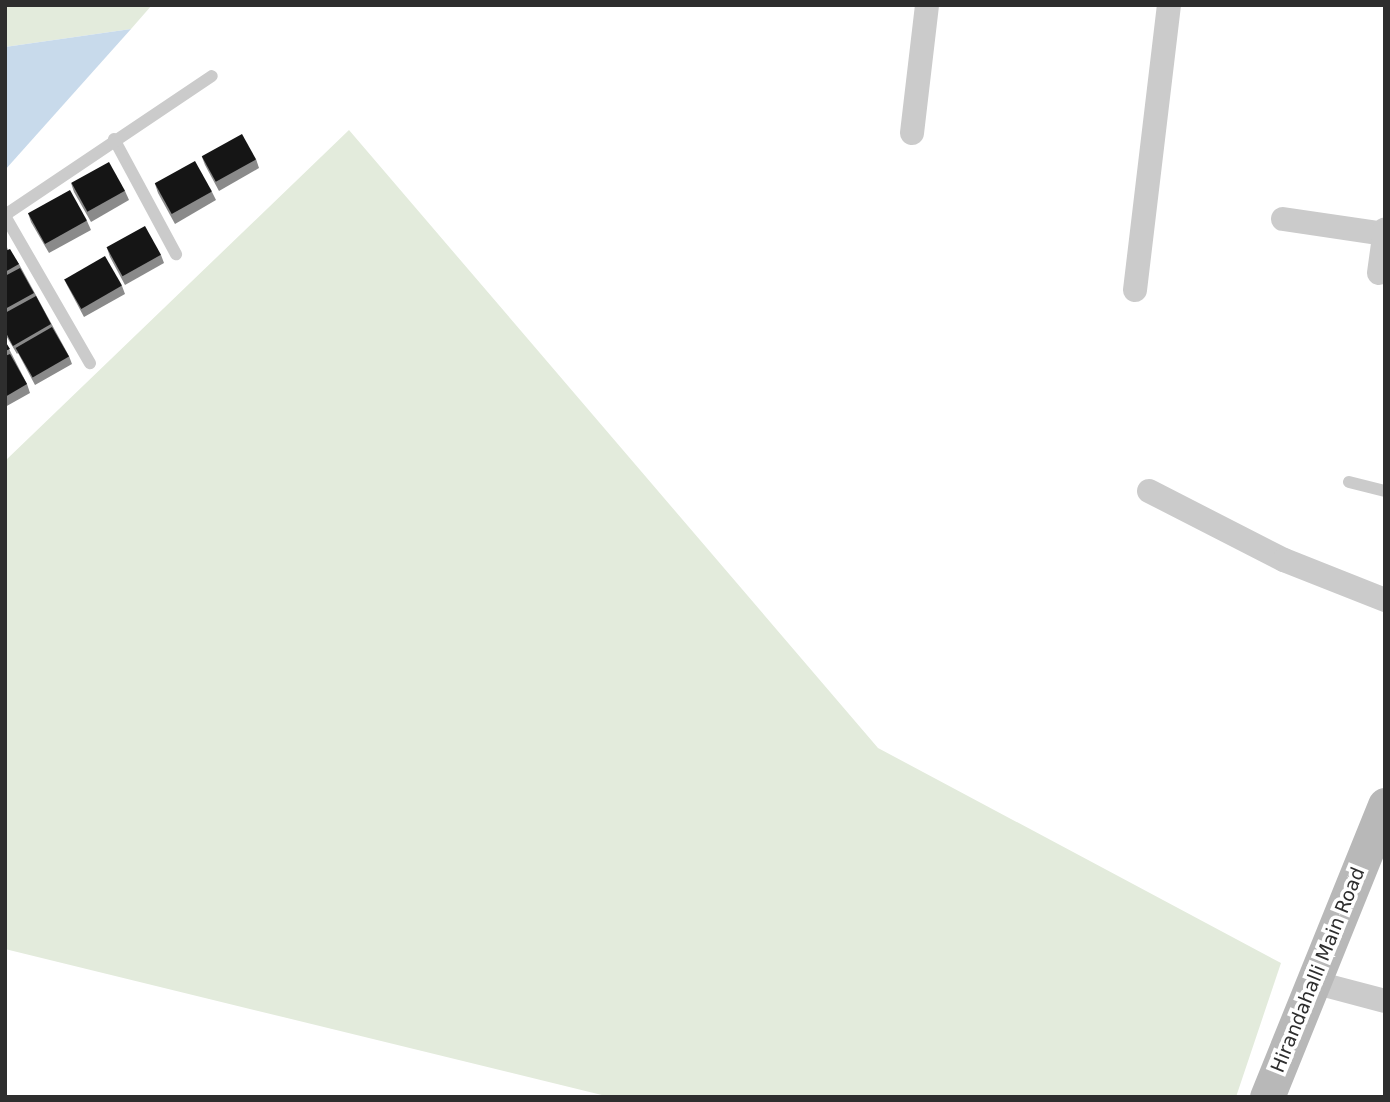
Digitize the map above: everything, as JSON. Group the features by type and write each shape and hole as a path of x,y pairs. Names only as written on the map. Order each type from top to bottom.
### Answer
{"main road":[{"name":"Hirandahalli Main Road","path":"1267,1097 1385,805"}],"street":[{"path":"912,133 927,5"},
{"path":"1135,290 1169,5"},
{"path":"1283,219 1384,231 1379,273"},
{"path":"1149,491 1283,560 1385,600"},
{"path":"1313,982 1385,1001"}],"lane":[{"path":"90,363 5,215 114,139 212,76"},
{"path":"114,139 176,254"},
{"path":"1349,482 1385,491"}],"green space":[{"path":"5,5 152,5 131,29 5,47"},
{"path":"349,130 878,748 1281,963 1236,1097 610,1097 5,949 5,461"}],"water":[{"path":"131,29 5,170 5,47"}],"building":[{"path":"242,134 256,159 216,182 202,156"},
{"path":"195,161 212,192 172,214 155,183"},
{"path":"109,162 125,191 87,212 71,183"},
{"path":"70,190 87,221 45,244 28,213"},
{"path":"145,226 161,255 123,276 107,247"},
{"path":"10,249 19,264 5,272 5,251"},
{"path":"105,256 122,285 81,309 64,280"},
{"path":"20,268 34,293 5,309 5,276"},
{"path":"36,296 51,324 13,346 5,331 5,313"},
{"path":"52,327 69,356 33,377 16,348"},
{"path":"10,354 27,384 5,397 5,356"}]}
